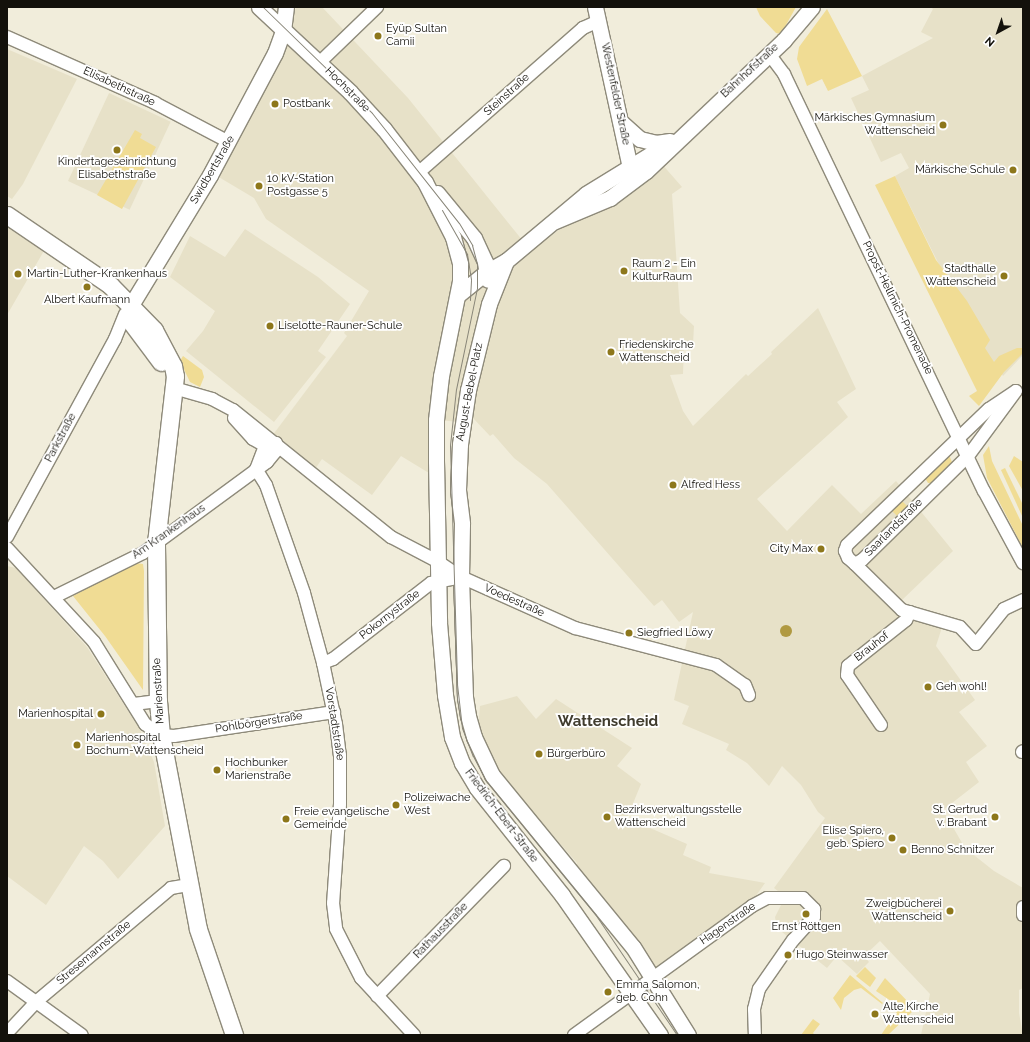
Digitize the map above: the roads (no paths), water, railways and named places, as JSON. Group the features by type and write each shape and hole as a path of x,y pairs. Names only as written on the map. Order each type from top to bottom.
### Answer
{"main road":[{"path":"7,215 110,285 128,309 141,333 158,355 174,388"},
{"path":"128,309 161,339 173,366 174,388"},
{"name":"Marienstraße","path":"174,388 156,544 158,701 161,735 188,885 198,929 234,1035"}],"street":[{"name":"Hochstraße","path":"259,7 358,100 421,177 456,213 474,238 486,272"},
{"name":"Swidbertstraße","path":"128,309 229,142 275,53 283,28 286,7"},
{"path":"319,63 378,7"},
{"name":"Bahnhofstraße","path":"631,174 685,131 769,54 812,7"},
{"name":"Westenfelder Straße","path":"597,14 622,123 631,174"},
{"name":"Steinstraße","path":"421,177 597,14"},
{"name":"Elisabethstraße","path":"7,37 155,103 229,142"},
{"name":"Propst-Hellmich-Promenade","path":"769,54 784,74 968,456 1023,563"},
{"path":"622,123 640,138 656,142 671,141"},
{"name":"Bahnhofstraße","path":"458,295 486,272 506,261 555,221 605,201 631,174 685,131"},
{"name":"Hochstraße","path":"421,177 446,220 458,250 460,264 458,295"},
{"name":"August-Bebel-Platz","path":"461,577 462,524 458,490 462,425 489,304 506,261"},
{"name":"August-Bebel-Platz","path":"486,272 489,304"},
{"path":"437,561 439,525 436,420 440,376 458,295"},
{"name":"Parkstraße","path":"7,537 114,339 128,309"},
{"path":"114,339 128,332 141,333"},
{"name":"Saarlandstraße","path":"1019,387 968,456 862,560 855,564 845,551 847,545 989,409 1019,387"},
{"name":"Voedestraße","path":"174,388 212,399 232,410 272,447 298,462 391,537 437,561 461,577 575,628 716,665 745,685 748,695"},
{"name":"Am Krankenhaus","path":"54,597 143,553 267,462 272,447"},
{"name":"Vorstadtstraße","path":"256,469 266,485 291,554 323,662 334,712 340,762 340,816 333,903 336,929 354,968 377,996 414,1035"},
{"name":"Saarlandstraße","path":"913,482 927,495"},
{"path":"7,548 54,597 94,642 134,704 145,724 161,735"},
{"name":"Friedrich-Ebert-Straße","path":"437,561 446,706 452,737 462,763 477,788 562,895 660,1035"},
{"path":"855,564 902,610 960,627 976,644 1004,609 1023,600"},
{"name":"Friedrich-Ebert-Straße","path":"461,577 465,697 474,738 484,762 502,788 579,879 653,976 688,1035"},
{"name":"Pokornystraße","path":"323,662 333,659 431,583 461,577"},
{"name":"Brauhof","path":"881,725 847,675 848,666 906,620 910,612"},
{"path":"134,704 158,701"},
{"name":"Pohlbörgerstraße","path":"161,735 174,736 334,712"},
{"name":"Rathausstraße","path":"377,996 504,866"},
{"name":"Stresemannstraße","path":"7,1033 37,1001 171,888 188,885"},
{"name":"Hagenstraße","path":"574,1035 653,976 766,898 803,898 814,909 814,917 793,940 759,989 754,1008 755,1035"},
{"path":"1023,907 1023,915"},
{"path":"7,981 37,1001 82,1035"}],"tram line":[{"path":"263,7 372,113 459,223 472,245 477,264 477,288 456,389 450,445 457,684 462,728 473,756 487,782 595,914 677,1035"},
{"path":"442,210 467,254 471,280 470,300"}],"place":[{"name":"Eyüp Sultan Camii","path":"378,36"},
{"name":"Postbank","path":"275,104"},
{"name":"Märkisches Gymnasium Wattenscheid","path":"943,125"},
{"name":"Kindertageseinrichtung Elisabethstraße","path":"117,150"},
{"name":"Märkische Schule","path":"1013,170"},
{"name":"10 kV-Station Postgasse 5","path":"259,186"},
{"name":"Raum 2 - Ein KulturRaum","path":"624,271"},
{"name":"Martin-Luther-Krankenhaus","path":"18,274"},
{"name":"Stadthalle Wattenscheid","path":"1004,276"},
{"name":"Albert Kaufmann","path":"87,287"},
{"name":"Liselotte-Rauner-Schule","path":"270,326"},
{"name":"Friedenskirche Wattenscheid","path":"611,352"},
{"name":"Alfred Hess","path":"673,485"},
{"name":"City Max","path":"821,549"},
{"name":"Siegfried Löwy","path":"629,633"},
{"name":"Geh wohl!","path":"928,687"},
{"name":"Marienhospital","path":"101,714"},
{"name":"Marienhospital Bochum-Wattenscheid","path":"77,745"},
{"name":"Bürgerbüro","path":"539,754"},
{"name":"Hochbunker Marienstraße","path":"217,770"},
{"name":"Polizeiwache West","path":"396,805"},
{"name":"Bezirksverwaltungsstelle Wattenscheid","path":"607,817"},
{"name":"St. Gertrud v. Brabant","path":"995,817"},
{"name":"Freie evangelische Gemeinde","path":"286,819"},
{"name":"Elise Spiero, geb. Spiero","path":"892,838"},
{"name":"Benno Schnitzer","path":"903,850"},
{"name":"Zweigbücherei Wattenscheid","path":"950,911"},
{"name":"Ernst Röttgen","path":"806,914"},
{"name":"Hugo Steinwasser","path":"788,955"},
{"name":"Emma Salomon, geb. Cohn","path":"608,992"},
{"name":"Alte Kirche Wattenscheid","path":"875,1014"}],"district":[{"name":"Wattenscheid","path":"608,722"}]}
